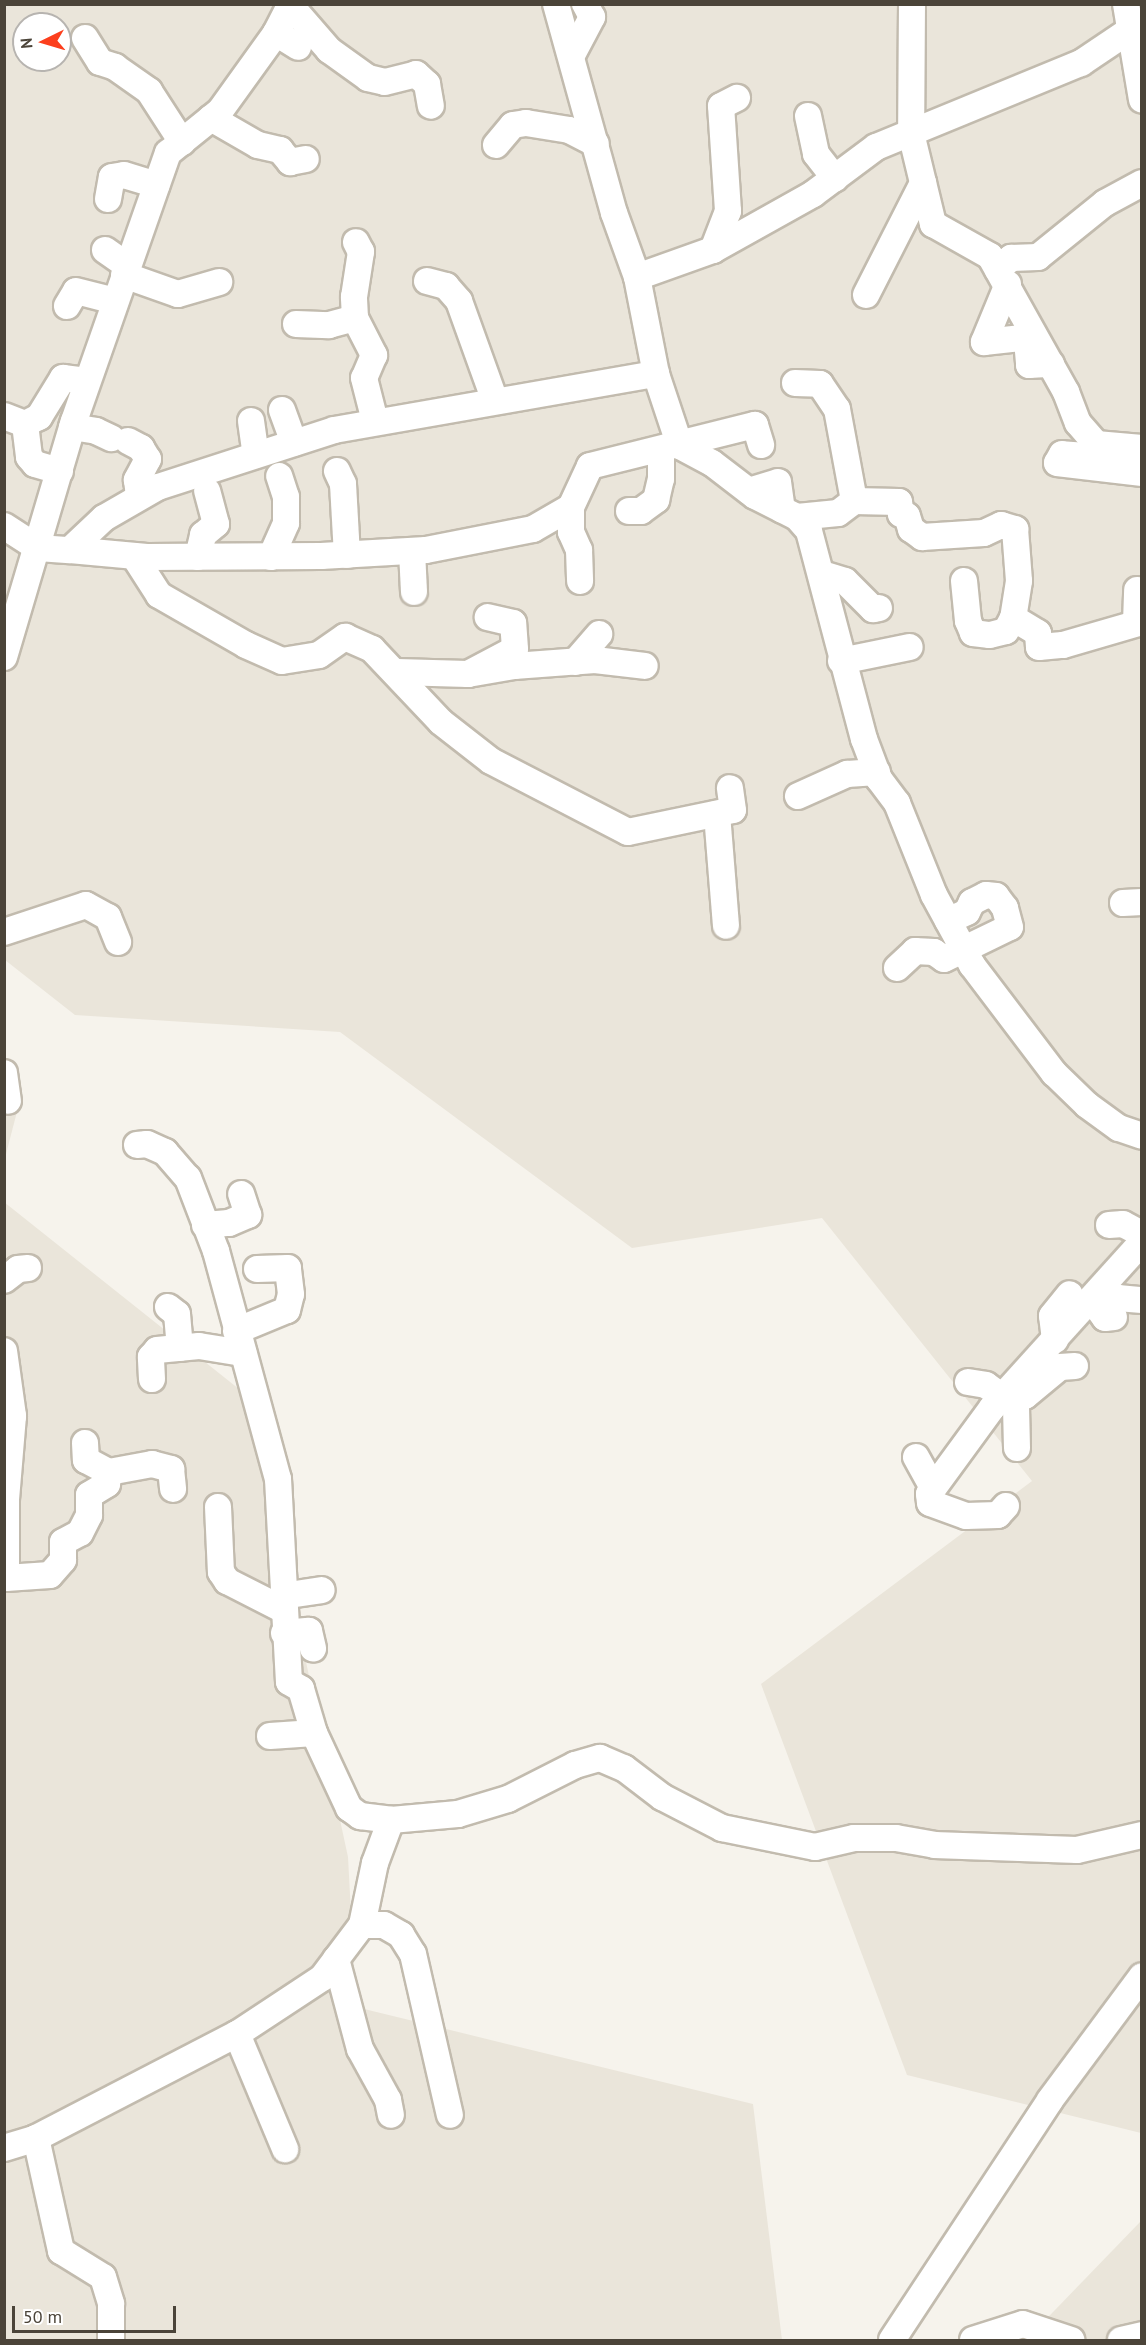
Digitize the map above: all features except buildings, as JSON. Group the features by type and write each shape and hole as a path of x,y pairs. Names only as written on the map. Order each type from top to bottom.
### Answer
{"street":[{"path":"556,4 614,213 637,277 670,448 656,500 641,511 629,511"},
{"path":"572,55 592,17 585,4"},
{"path":"912,4 911,133 933,224 990,256 1051,364 1077,423 1096,444 1103,457 1142,472"},
{"path":"4,657 72,427 87,381 107,348 115,301 168,153 211,117 276,33 291,5 329,50 368,78 385,82 416,74 427,84 430,106"},
{"path":"637,277 713,250 835,178 876,147 998,94 1082,63 1133,18"},
{"path":"1133,18 1142,100"},
{"path":"276,33 298,47"},
{"path":"85,38 100,62 115,67 149,91 182,142"},
{"path":"713,250 728,211 721,106 737,98"},
{"path":"808,116 816,154 835,178"},
{"path":"211,117 258,145 280,150 290,162 306,159"},
{"path":"496,145 513,126 526,123 569,130 596,144"},
{"path":"108,199 112,177 124,175 157,185"},
{"path":"866,295 923,183"},
{"path":"1051,364 1029,365 1027,340 1023,338 984,342 1003,277 1011,258 1038,257 1105,202 1142,183"},
{"path":"356,242 361,252 354,297 355,318 374,355 364,378 375,421"},
{"path":"105,250 126,270 177,294 219,282"},
{"path":"427,281 446,286 459,301 495,401"},
{"path":"67,306 76,291 115,301"},
{"path":"296,324 329,324 355,318"},
{"path":"70,550 104,518 139,496 294,443 375,421 656,374"},
{"path":"60,471 35,464 29,458 15,420 39,417 63,378 87,381"},
{"path":"795,383 819,384 837,408 854,501"},
{"path":"282,410 294,443"},
{"path":"251,421 256,455"},
{"path":"580,581 579,550 570,532 571,507 590,466 670,448 755,424 762,445"},
{"path":"72,427 96,431 141,448 148,459 137,480 139,496"},
{"path":"670,448 712,463 748,491 789,513 809,531 822,574 841,661 861,730 877,772 897,803 934,895 963,949 1054,1073 1111,1122 1142,1136"},
{"path":"1103,457 1142,448"},
{"path":"337,471 343,484 347,555"},
{"path":"271,557 286,523 286,497 279,476"},
{"path":"198,557 203,535 216,524 207,491"},
{"path":"789,513 838,513 854,501 899,502 901,514 922,537 984,532 1001,525 1015,529 1019,581 1013,618 1006,631 990,635 973,633 968,621 964,581"},
{"path":"4,525 38,548 134,556 347,555 412,551 533,529 571,507"},
{"path":"412,551 414,591"},
{"path":"134,556 159,595 246,645 282,661 319,655 345,637 372,649 397,672 441,722 491,761 628,832 734,810 730,788"},
{"path":"822,574 845,581 873,609 879,608"},
{"path":"1013,618 1038,633 1039,647 1063,645 1139,623 1137,590"},
{"path":"468,674 515,649 513,623 488,617"},
{"path":"575,662 599,634"},
{"path":"841,661 910,647"},
{"path":"397,672 468,674 514,666 596,660 645,666"},
{"path":"844,776 860,748 861,730"},
{"path":"798,796 844,776 877,772"},
{"path":"717,814 726,926"},
{"path":"897,968 915,951 933,952 944,959 1010,927 1002,901 986,895 972,902 967,912 948,921"},
{"path":"4,932 86,904 108,917 118,942"},
{"path":"4,1073 8,1101"},
{"path":"137,1146 147,1144 165,1152 188,1178 205,1225 240,1342 288,1523 283,1613 289,1682 301,1689 314,1733 349,1808 378,1854"},
{"path":"205,1225 229,1223 248,1215 242,1194"},
{"path":"1109,1225 1123,1224 1142,1234"},
{"path":"1006,1506 998,1515 966,1516 930,1503 933,1488 1055,1340 1087,1295 1142,1242"},
{"path":"4,1280 18,1269 28,1268"},
{"path":"152,1379 151,1357 158,1350 240,1342 287,1310 291,1293 288,1268 257,1269"},
{"path":"1087,1295 1142,1300"},
{"path":"1087,1295 1105,1318 1114,1317"},
{"path":"168,1307 177,1314 180,1348"},
{"path":"4,1351 13,1416 6,1500 6,1578 50,1575 63,1560 63,1542 80,1533 89,1515 89,1495 107,1484 109,1472"},
{"path":"1006,1399 1025,1396 1060,1367 1075,1366"},
{"path":"968,1382 986,1385 1016,1407 1017,1448"},
{"path":"85,1443 86,1460 109,1472 152,1464 171,1469 173,1489"},
{"path":"916,1457 933,1488"},
{"path":"218,1507 221,1572 227,1581 283,1613 309,1631 313,1649"},
{"path":"283,1613 322,1590"},
{"path":"270,1736 314,1733"},
{"path":"349,1808 360,1816 391,1820 458,1814 508,1799 558,1770 600,1758 624,1768 662,1797 722,1828 815,1847 854,1838 896,1838 933,1845 1077,1850 1142,1835"},
{"path":"4,2148 36,2138 237,2034 322,1978 362,1925 378,1854 391,1820"},
{"path":"362,1925 384,1925 401,1935 413,1954 450,2115"},
{"path":"336,1959 360,2049 388,2100 391,2115"},
{"path":"892,2340 1050,2100 1142,1976"},
{"path":"237,2034 285,2150"},
{"path":"36,2138 61,2251 103,2277 111,2304 111,2340"},
{"path":"973,2340 1023,2324 1071,2340"},
{"path":"1121,2340 1142,2335"}],"shaded area":[{"path":"4,5 1141,5 1141,2133 907,2075 761,1684 1032,1481 822,1218 632,1248 340,1032 75,1015 5,960"},
{"path":"5,1087 20,1100 5,1158"},
{"path":"4,1202 249,1397 348,1857 356,2007 753,2104 782,2340 5,2340"},
{"path":"1141,2221 1141,2340 1026,2340"}]}
